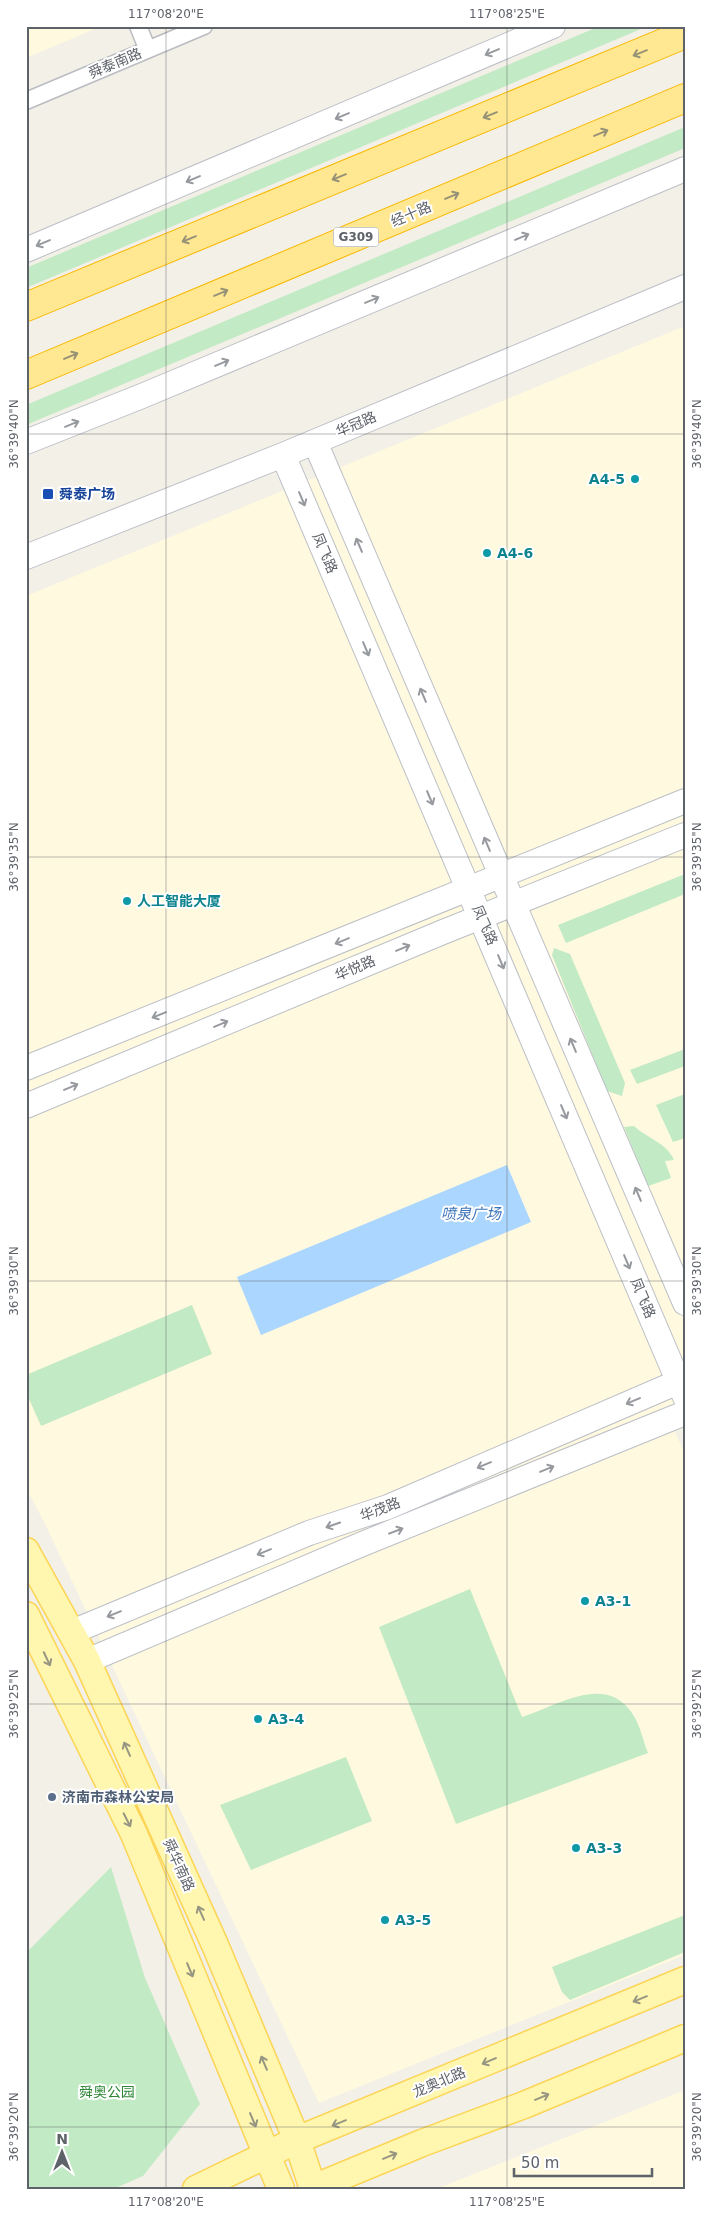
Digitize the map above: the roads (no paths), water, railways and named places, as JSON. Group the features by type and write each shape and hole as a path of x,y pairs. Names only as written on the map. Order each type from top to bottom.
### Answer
{"highway":[{"path":"26,307 685,34"},
{"name":"经十路","path":"26,375 685,98"}],"main road":[{"name":"舜华南路","path":"26,1551 88,1660 215,1946 297,2140 312,2188"},
{"name":"舜华南路","path":"26,1615 134,1834 281,2189"},
{"name":"龙奥北路","path":"196,2189 297,2140 685,1980"},
{"path":"312,2188 533,2101 685,2038"}],"street":[{"path":"138,26 147,48"},
{"name":"舜泰南路","path":"26,101 147,48 204,26"},
{"path":"26,250 553,26"},
{"path":"26,442 142,396 685,169"},
{"name":"华冠路","path":"26,557 315,442 685,287"},
{"path":"315,442 685,1303"},
{"name":"凤飞路","path":"283,455 682,1386"},
{"path":"26,1068 685,802"},
{"name":"华悦路","path":"26,1106 434,935 482,918 685,835"},
{"name":"华茂路","path":"72,1632 309,1534 388,1507 682,1386"},
{"name":"华茂路","path":"88,1660 360,1545 685,1413"}],"water":[{"name":"喷泉广场","path":"507,1165 531,1222 261,1335 237,1277"}],"place":[{"name":"A4-5","path":"635,479"},
{"name":"舜泰广场","path":"48,494"},
{"name":"A4-6","path":"487,553"},
{"name":"人工智能大厦","path":"127,901"},
{"name":"A3-1","path":"585,1601"},
{"name":"A3-4","path":"258,1719"},
{"name":"济南市森林公安局","path":"52,1797"},
{"name":"A3-3","path":"576,1848"},
{"name":"A3-5","path":"385,1920"}],"park label":[{"name":"舜奥公园","path":"107,2092"}]}
